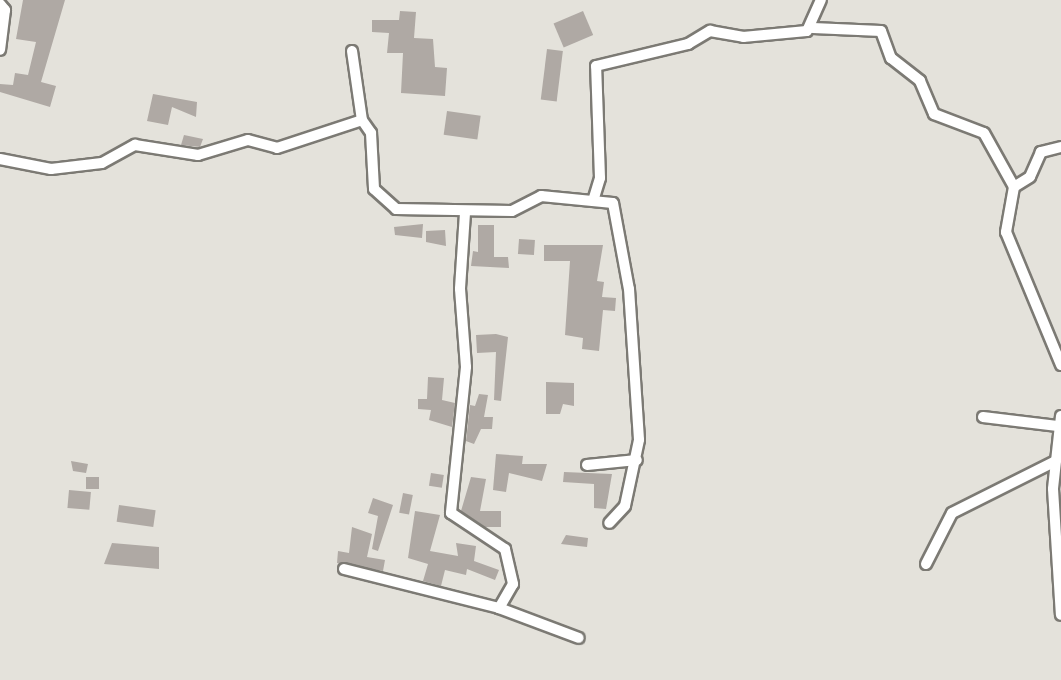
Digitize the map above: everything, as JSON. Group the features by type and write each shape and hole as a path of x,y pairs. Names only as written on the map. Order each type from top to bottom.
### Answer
{"street":[{"path":"813,28 821,0"},
{"path":"0,4 5,10 0,50"},
{"path":"593,201 600,178 596,66 688,44 710,31 743,37 813,28 881,31 891,58 920,81 934,114 984,133 1014,187 1009,246 1038,300 1061,365"},
{"path":"352,51 362,120 371,133 373,181 380,199 410,212 466,214 515,211 541,196 593,201 615,208 629,289 637,460 625,506 609,523"},
{"path":"0,159 51,169 102,163 135,145 198,155 248,140 277,148 362,120"},
{"path":"1014,187 1030,177 1041,152 1061,147"},
{"path":"466,214 460,289 467,367 451,513 505,550 513,584 499,608"},
{"path":"983,417 1059,421 1055,582 1061,615"},
{"path":"587,465 637,460"},
{"path":"926,564 952,513 1056,461"},
{"path":"344,569 499,608 579,638"}],"building":[{"path":"23,0 65,0 41,82 56,86 50,107 0,92 0,84 13,85 15,73 28,75 36,42 16,39"},
{"path":"400,11 416,12 414,38 433,39 435,67 447,68 445,96 401,93 403,53 387,53 389,33 372,32 372,20 399,20"},
{"path":"583,11 593,35 564,47 554,24"},
{"path":"547,49 563,51 557,102 541,100"},
{"path":"153,94 197,102 196,117 172,107 168,125 147,121"},
{"path":"447,111 481,116 477,139 444,135"},
{"path":"184,135 203,139 200,147 181,145"},
{"path":"423,224 422,238 395,235 394,227"},
{"path":"478,225 494,225 494,257 508,257 509,268 471,266 473,251 478,252"},
{"path":"445,230 446,246 426,242 426,231"},
{"path":"519,239 535,240 534,255 518,254"},
{"path":"544,245 603,245 597,281 604,282 602,297 616,298 615,311 603,310 599,351 582,349 583,338 565,335 570,261 544,261"},
{"path":"496,334 508,337 501,401 494,400 496,352 477,353 476,335"},
{"path":"428,377 444,378 442,400 455,403 452,427 429,420 431,410 418,409 418,399 427,399"},
{"path":"546,382 574,383 574,406 563,404 560,414 546,414"},
{"path":"479,394 488,395 484,417 493,417 492,429 481,429 474,444 466,441 470,405 475,406"},
{"path":"496,454 523,456 522,464 547,464 542,481 509,473 506,492 493,490"},
{"path":"71,461 88,464 86,473 73,471"},
{"path":"564,472 612,474 606,509 594,508 594,484 563,482"},
{"path":"431,473 444,475 442,488 429,486"},
{"path":"86,477 99,477 99,489 86,489"},
{"path":"471,477 486,479 480,511 501,511 501,527 485,527 461,511"},
{"path":"69,490 91,492 89,510 67,508"},
{"path":"403,493 413,495 409,515 399,513"},
{"path":"373,498 393,505 378,551 372,549 378,516 368,513"},
{"path":"119,505 156,510 153,527 117,522"},
{"path":"415,511 440,515 430,551 458,556 456,543 476,546 474,561 499,570 495,580 467,569 466,575 445,570 441,586 423,581 428,564 408,558"},
{"path":"352,527 372,534 367,557 385,560 383,571 337,563 338,551 349,553"},
{"path":"566,535 588,538 587,547 561,544"},
{"path":"112,543 159,547 159,569 104,564"}]}
